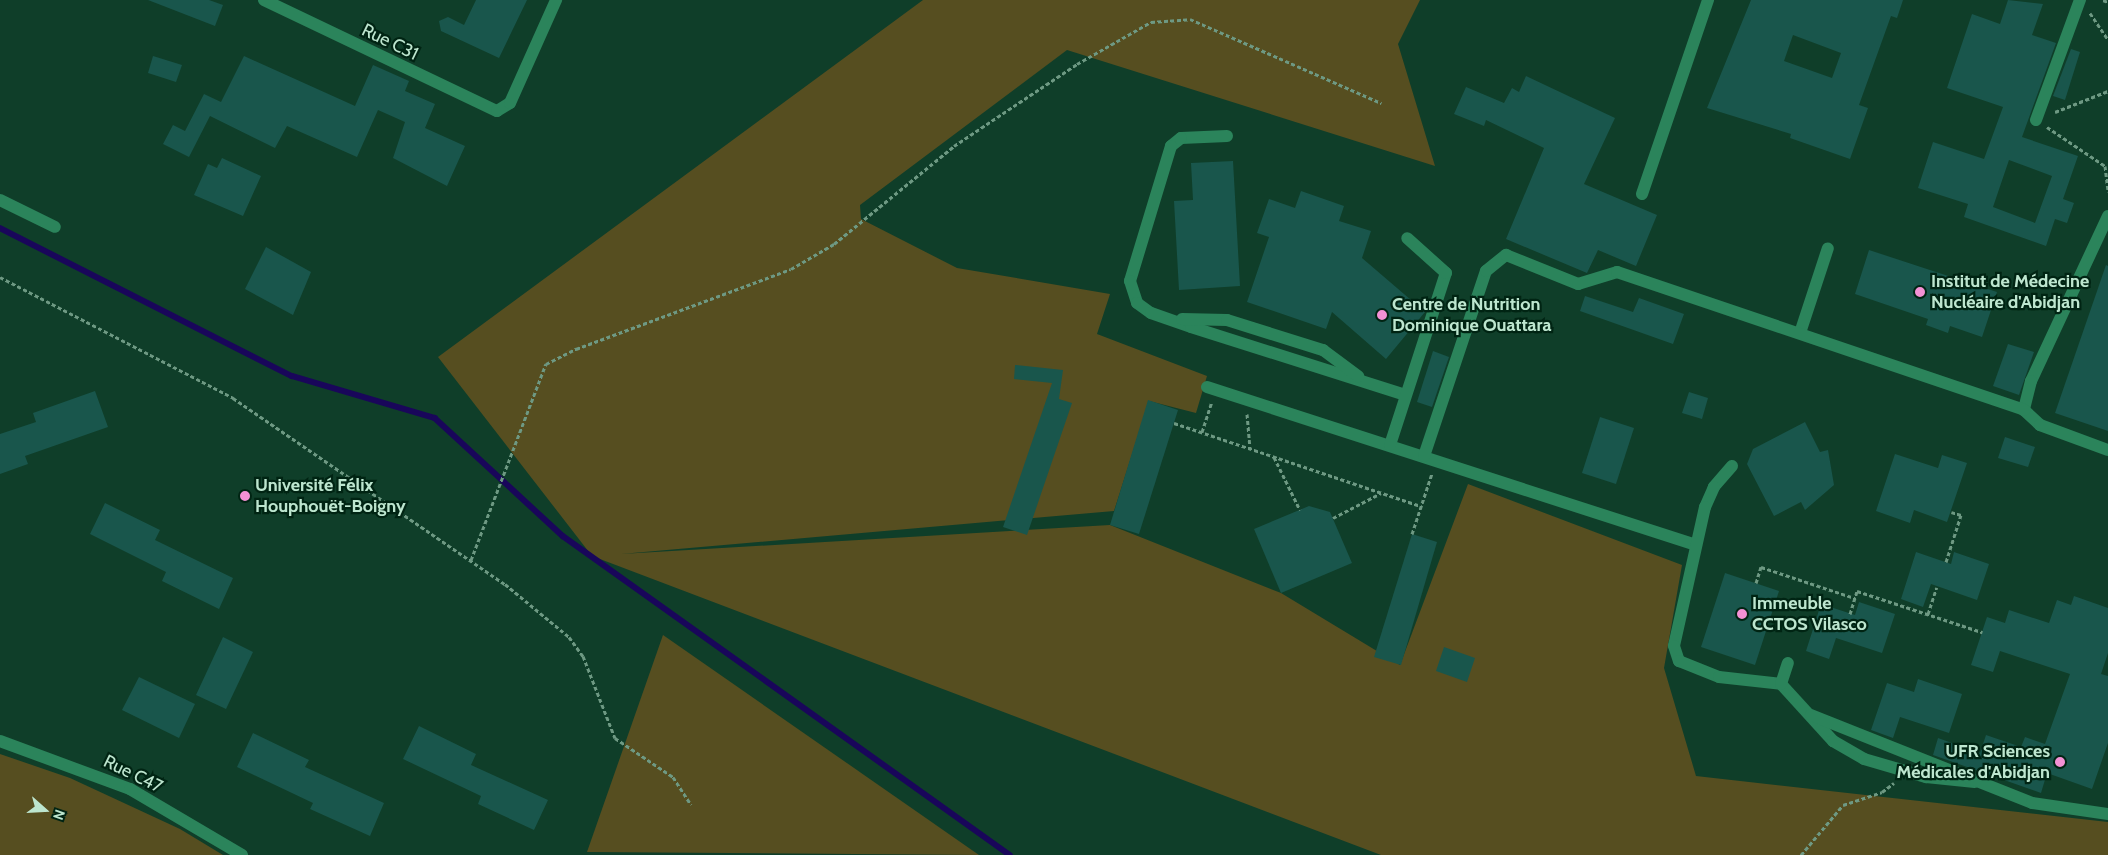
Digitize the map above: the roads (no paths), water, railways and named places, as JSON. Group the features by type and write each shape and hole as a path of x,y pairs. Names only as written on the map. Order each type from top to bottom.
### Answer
{"street":[{"name":"Rue C31","path":"264,0 486,108 502,109 510,103 556,0"},
{"path":"1642,194 1708,0"},
{"path":"2036,120 2083,4"},
{"path":"1227,136 1181,138 1166,158 1130,281 1137,303 1169,319 1406,395"},
{"path":"0,200 54,227"},
{"path":"2024,410 2031,381 2108,216"},
{"path":"1390,445 1446,273 1407,238"},
{"path":"1800,333 1828,248"},
{"path":"1424,456 1486,271 1506,255 1578,284 1617,272 2024,410 2040,425 2108,450"},
{"path":"1211,388 1696,544"},
{"path":"1732,466 1714,487 1696,544 1674,646 1679,661 1719,677 1781,684 1806,714 1833,741 1900,771 1975,782"},
{"path":"1781,684 1788,663"},
{"path":"1806,714 1942,764 1975,782 2032,803 2108,814"},
{"name":"Rue C47","path":"0,741 130,789 242,855"}],"waterway":[{"path":"0,228 292,376 435,418 563,536 1010,855"}],"place":[{"name":"Institut de Médecine Nucléaire d'Abidjan","path":"1920,292"},
{"name":"Centre de Nutrition Dominique Ouattara","path":"1382,315"},
{"name":"Université Félix Houphouët-Boigny","path":"245,496"},
{"name":"Immeuble CCTOS Vilasco","path":"1742,614"},
{"name":"UFR Sciences Médicales d'Abidjan","path":"2060,762"}]}
